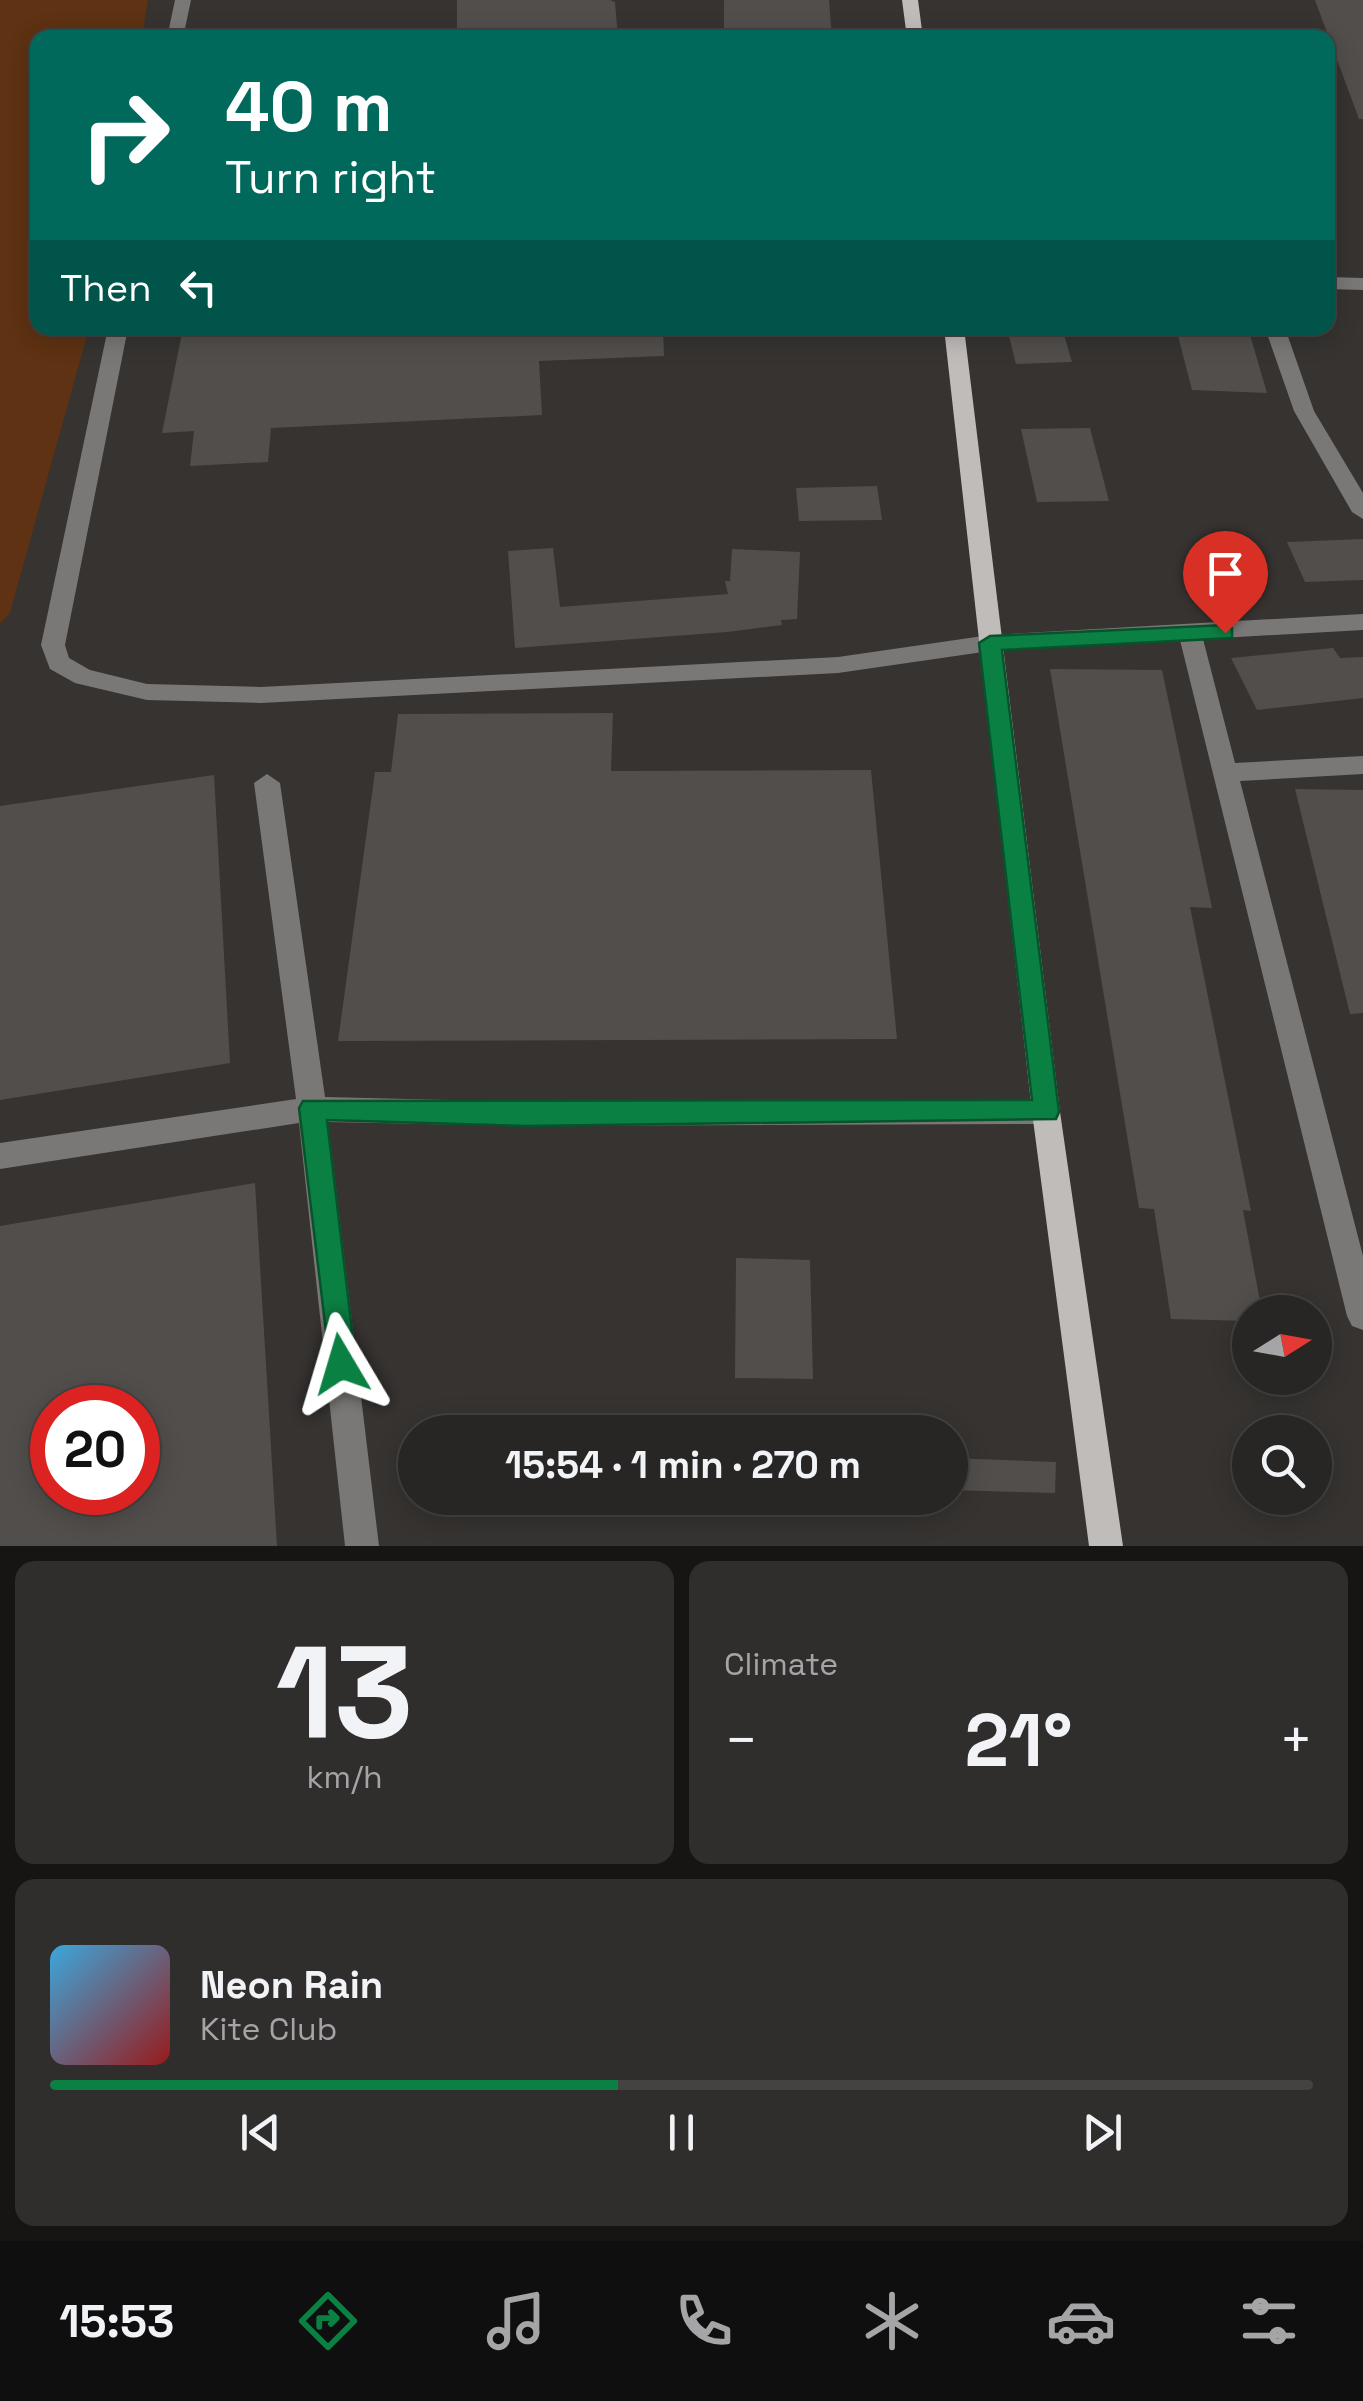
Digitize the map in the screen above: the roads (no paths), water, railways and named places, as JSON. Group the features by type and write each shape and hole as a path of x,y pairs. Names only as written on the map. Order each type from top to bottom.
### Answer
{"main road":[{"path":"910,0 915,30"},
{"path":"955,335 1046,1112 1106,1546"}],"street":[{"path":"177,30 183,0"},
{"path":"1335,283 1363,284"},
{"path":"117,335 53,646 58,663 83,677 147,692 261,695 838,665 990,643 1190,636 1363,622"},
{"path":"1277,335 1304,410 1363,512"},
{"path":"1190,636 1363,1316"},
{"path":"1223,773 1363,765"},
{"path":"267,783 312,1108 362,1546"},
{"path":"0,1156 312,1108 526,1114 1046,1112"}]}
